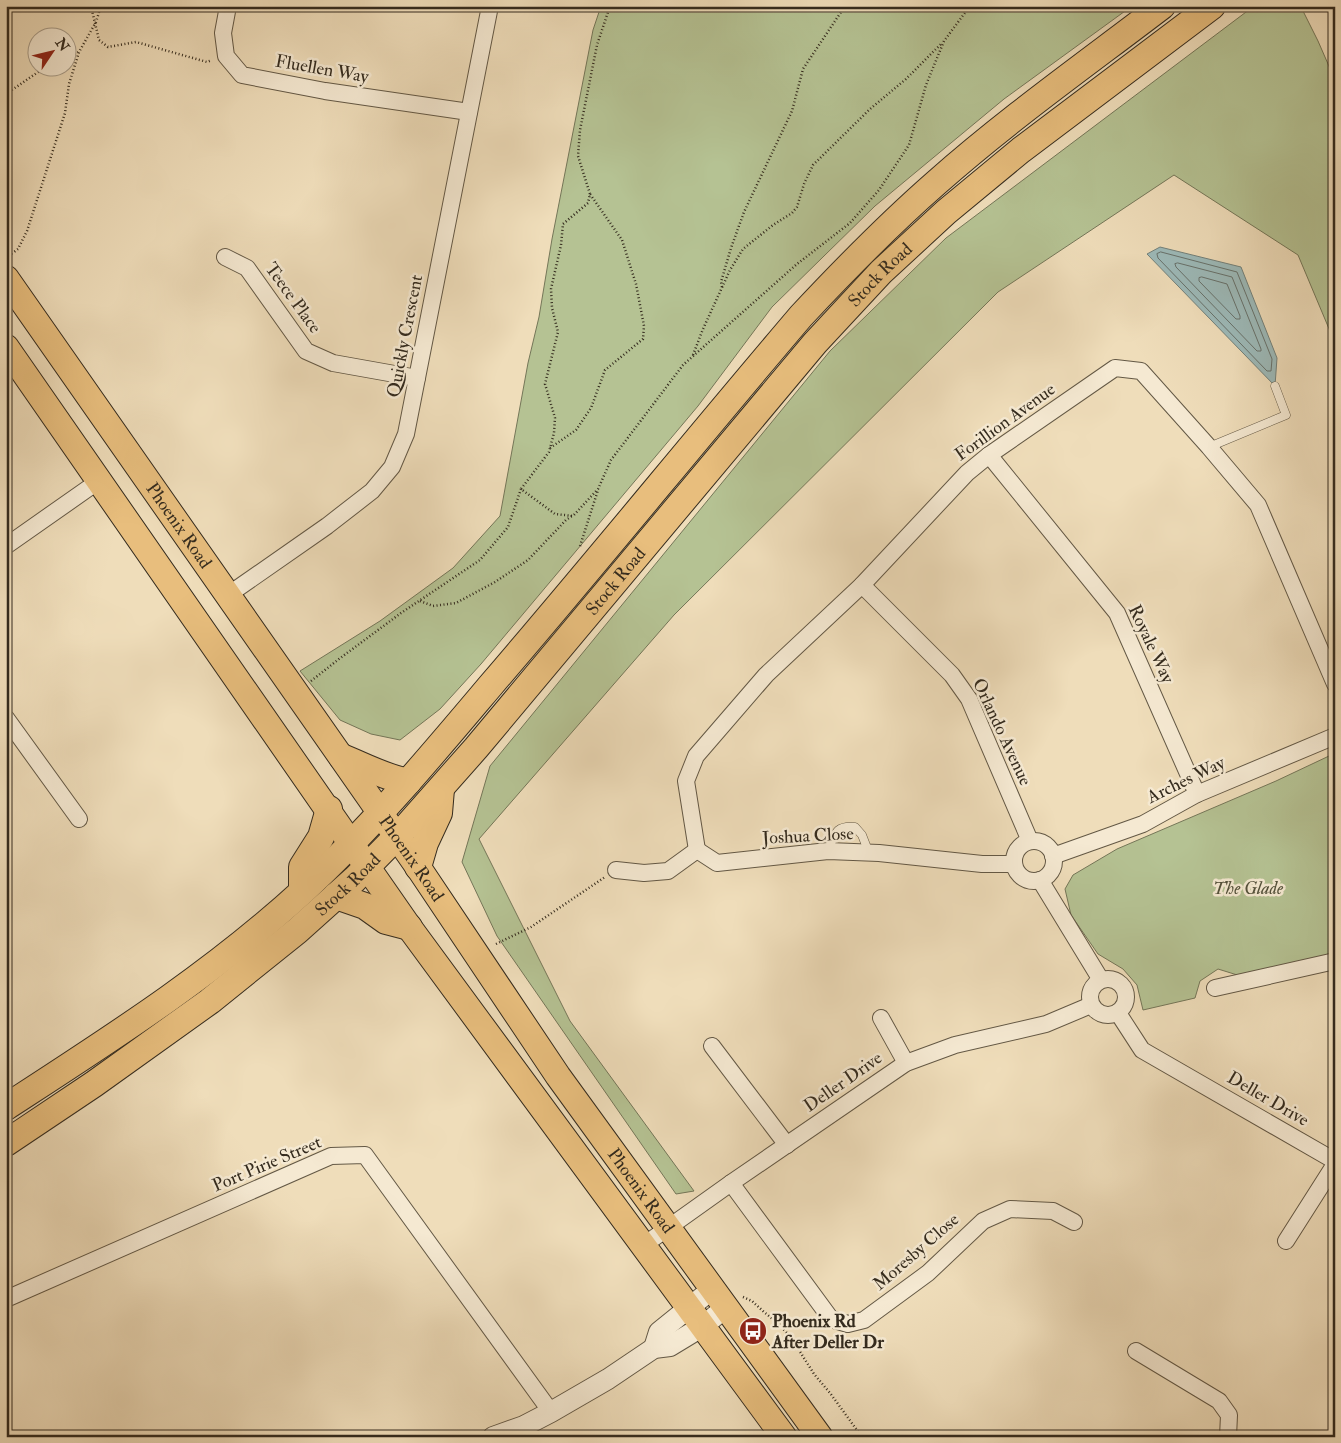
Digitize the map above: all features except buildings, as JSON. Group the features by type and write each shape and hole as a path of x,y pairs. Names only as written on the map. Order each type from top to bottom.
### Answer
{"highway":[{"name":"Stock Road","path":"6,1108 176,994 245,942 302,891 352,843 408,782 530,641 795,323 847,267 890,224 937,182 1047,94 1162,6"},
{"name":"Stock Road","path":"6,1143 94,1084 210,1001 297,931 368,867 441,788 815,344 881,272 946,212 1021,150 1212,6"},
{"path":"342,757 386,777 408,782"},
{"path":"418,867 425,843 439,813 441,788"},
{"path":"302,891 302,867 321,837 328,809"},
{"path":"336,896 365,906 386,921 410,927"}],"main road":[{"name":"Phoenix Road","path":"6,278 342,757 558,1076 667,1227 724,1298 820,1437"},
{"name":"Phoenix Road","path":"6,347 410,927 784,1437"}],"street":[{"path":"226,56 223,33 228,6"},
{"name":"Quickly Crescent","path":"228,595 327,526 372,490 392,467 406,434 490,6"},
{"name":"Fluellen Way","path":"226,56 242,75 325,91 469,112"},
{"name":"Teece Place","path":"225,257 247,268 306,351 333,363 417,378"},
{"name":"Forillion Avenue","path":"696,850 686,781 696,756 766,675 862,585 967,473 989,455 1115,368 1141,371 1258,505 1335,684"},
{"name":"Royale Way","path":"989,455 1117,613 1197,794"},
{"path":"6,546 100,480"},
{"name":"Orlando Avenue","path":"862,585 952,675 969,699 1030,841"},
{"path":"6,718 79,819"},
{"name":"Arches Way","path":"1053,856 1143,824 1197,794 1335,736"},
{"path":"1030,841 1038,841 1047,846 1053,856 1053,868 1048,876 1040,880 1030,881 1021,877 1014,864 1015,853 1021,845 1030,841"},
{"path":"616,870 644,873 668,870 696,850"},
{"name":"Joshua Close","path":"696,850 717,863 828,851 982,864 1014,864"},
{"path":"1040,880 1101,980"},
{"path":"1215,988 1335,961"},
{"path":"1110,978 1119,982 1125,989 1127,998 1124,1007 1118,1013 1110,1016 1102,1015 1091,1005 1090,995 1093,986 1101,980 1110,978"},
{"name":"Deller Drive","path":"644,1245 667,1227 906,1063 955,1045 1046,1024 1091,1005"},
{"name":"Deller Drive","path":"1118,1013 1142,1050 1335,1162"},
{"path":"881,1018 906,1063"},
{"path":"712,1046 787,1145"},
{"name":"Port Pirie Street","path":"6,1299 331,1156 366,1155 551,1412"},
{"path":"1286,1241 1335,1162"},
{"name":"Moresby Close","path":"731,1183 831,1319 848,1324 864,1320 928,1273 983,1221 1010,1209 1053,1211 1074,1222"},
{"path":"494,1437 524,1426 551,1412 608,1379 654,1348 670,1346 696,1316 724,1298"},
{"path":"1136,1351 1219,1401 1229,1415 1228,1437"}],"lane":[{"path":"1209,447 1286,415 1275,386"},
{"path":"828,851 836,831 844,826 855,827 862,835 869,853"}],"path":[{"path":"91,6 100,40 108,47 136,42 208,62 226,56"},
{"path":"78,52 96,22 101,6"},
{"path":"550,448 576,430 591,408 605,370 642,340 644,326 636,284 622,240 590,194 578,156 580,130 597,45 610,6"},
{"path":"722,288 721,282 744,212 792,111 803,69 845,6"},
{"path":"692,357 730,270 743,249 772,225 792,213 797,207 804,184 814,165 870,109 906,79 944,41 970,6"},
{"path":"580,546 598,489 611,460 683,365 797,264 850,223 879,190 909,145 926,85 944,41"},
{"path":"6,94 29,78"},
{"path":"6,258 18,249 27,231 66,113 71,78"},
{"path":"310,682 338,659 480,560 508,527 522,489 550,448 554,432 555,418 545,384 558,332 552,308 551,289 561,244 563,224 588,203 590,194"},
{"path":"522,489 555,514 573,516"},
{"path":"420,601 433,606 456,603 495,582 528,560 598,489"},
{"path":"496,944 531,927 616,870"},
{"path":"724,1298 752,1301 779,1324 792,1339 814,1374 862,1437"}],"green space":[{"path":"601,6 1132,6 1004,99 875,206 772,307 698,406 481,664 440,709 400,740 371,734 340,720 300,671 380,621 453,568 500,516 593,30"},
{"path":"1254,6 1301,7 1335,80 1335,343 1298,255 1174,175 998,292 674,615 479,839 570,1021 694,1191 676,1194 497,936 462,862 490,766 830,351 946,238"},
{"name":"The Glade","path":"1329,756 1335,756 1335,956 1247,978 1218,969 1200,981 1195,998 1143,1010 1137,985 1123,969 1098,954 1071,915 1065,889 1073,875 1117,849 1276,781"}],"water":[{"path":"1160,247 1241,267 1277,358 1275,386 1147,254"}],"waterway":[{"path":"6,445 9,451 6,460"}],"place":[{"name":"Phoenix Rd After Deller Dr","path":"753,1331"}]}
